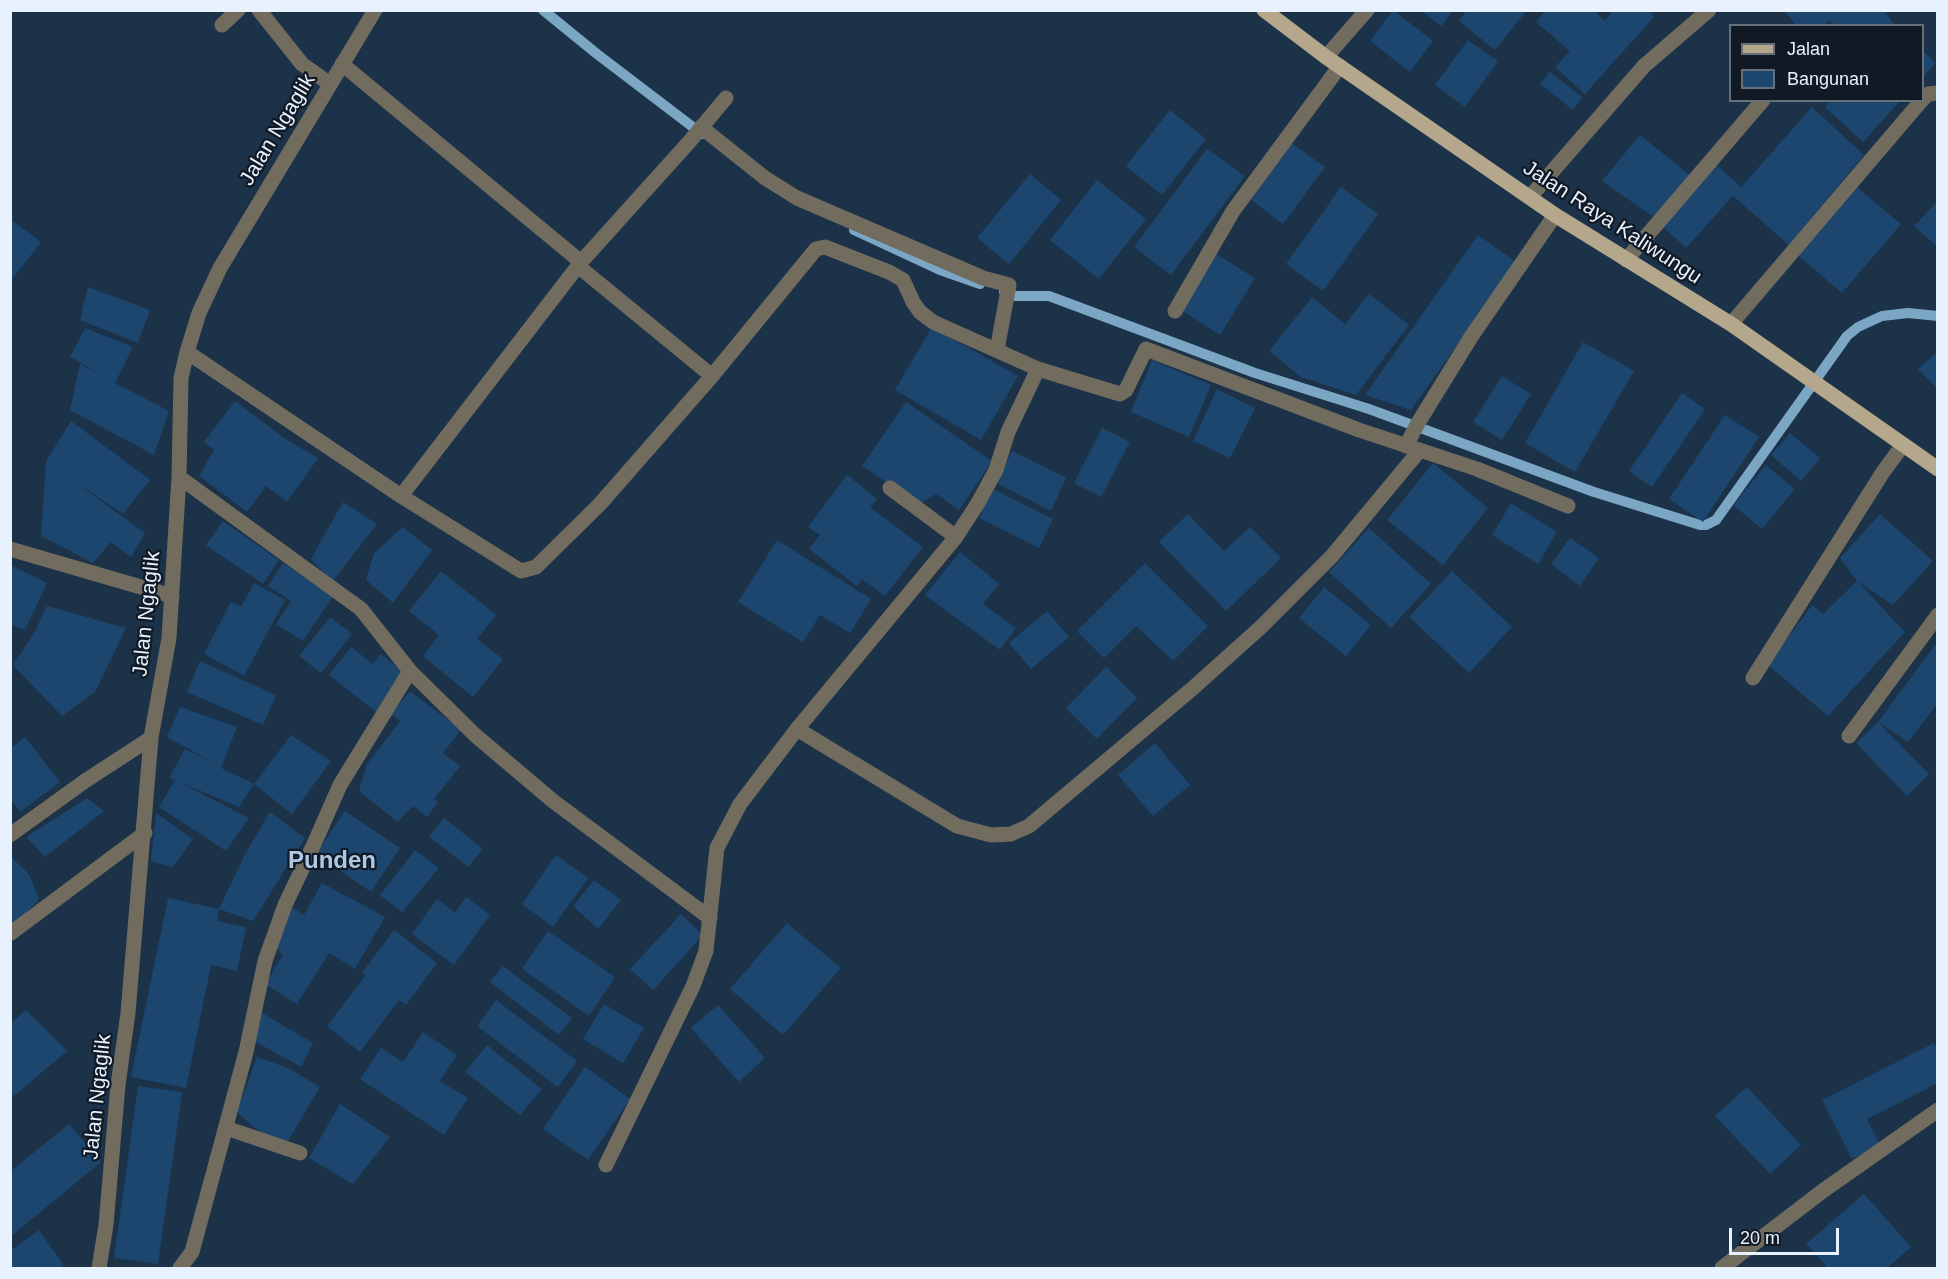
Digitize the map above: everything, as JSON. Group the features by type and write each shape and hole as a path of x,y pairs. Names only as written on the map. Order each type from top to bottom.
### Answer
{"main road":[{"name":"Jalan Raya Kaliwungu","path":"1264,10 1326,57 1555,215 1731,324 1938,469"}],"street":[{"path":"222,25 238,10"},
{"path":"259,10 302,64 330,84"},
{"name":"Jalan Ngaglik","path":"99,1269 113,1161 118,1085 128,1012 145,833 151,738 169,638 179,477 181,378 199,313 220,268 375,10"},
{"path":"1326,57 1367,10"},
{"path":"1530,197 1644,66 1709,10"},
{"path":"342,64 712,376"},
{"path":"1175,311 1233,212 1340,66"},
{"path":"1924,98 1928,94 1938,93"},
{"path":"400,496 579,264 726,98"},
{"path":"1626,260 1761,102"},
{"path":"1731,324 1920,102"},
{"path":"697,133 797,198 972,273 1009,285 997,350"},
{"path":"797,729 957,826 991,835 1011,834 1029,826 1193,688 1261,627 1332,556 1412,446 1418,423 1471,337 1555,215"},
{"path":"187,352 400,496 521,571 531,570 600,504 712,376 816,249 825,247 889,272 903,280 920,312 933,322 1038,369 1120,394 1126,390 1146,349 1359,430 1477,469 1568,506"},
{"path":"606,1165 693,986 706,951 717,848 740,804 797,729 956,537 978,504 996,470 1008,432 1038,369"},
{"path":"1753,678 1883,472 1903,445"},
{"path":"179,477 361,609 410,671 475,735 553,801 710,918"},
{"path":"890,488 956,537"},
{"path":"10,549 172,596"},
{"path":"1849,736 1938,615"},
{"path":"180,1269 192,1252 246,1053 265,961 285,905 340,785 410,671"},
{"path":"10,835 85,781 151,738"},
{"path":"11,933 145,833"},
{"path":"1722,1269 1824,1190 1938,1110"},
{"path":"226,1128 300,1153"}],"building":[{"path":"1393,10 1433,41 1410,72 1370,41"},
{"path":"1421,10 1454,10 1441,26"},
{"path":"1467,10 1527,10 1495,50 1459,21"},
{"path":"1546,10 1593,10 1605,21 1614,10 1648,10 1654,17 1585,94 1555,67 1570,51 1536,22"},
{"path":"1783,10 1884,10 1894,24 1832,24 1829,20 1825,24 1795,24"},
{"path":"1468,40 1498,61 1465,107 1435,85"},
{"path":"1924,52 1935,63 1924,76"},
{"path":"1550,72 1582,97 1573,110 1540,84"},
{"path":"1829,102 1899,102 1863,142 1825,107"},
{"path":"1812,107 1864,155 1789,245 1733,196 1686,248 1660,224 1712,161 1741,187"},
{"path":"1170,110 1206,139 1162,195 1126,166"},
{"path":"1640,135 1691,176 1655,218 1602,181"},
{"path":"1291,143 1325,167 1283,224 1250,199"},
{"path":"1207,149 1245,176 1171,275 1134,247"},
{"path":"1030,174 1061,200 1009,264 977,238"},
{"path":"1097,180 1146,219 1099,279 1050,240"},
{"path":"1853,184 1901,224 1842,293 1795,253"},
{"path":"1341,187 1378,214 1323,291 1286,264"},
{"path":"1938,201 1938,247 1914,226"},
{"path":"10,219 41,242 10,282"},
{"path":"1478,235 1516,262 1411,410 1365,395"},
{"path":"1216,254 1255,278 1220,335 1181,310"},
{"path":"88,287 150,310 138,343 80,320"},
{"path":"1369,294 1409,325 1356,395 1301,377 1269,351 1312,297 1345,324"},
{"path":"932,327 1018,376 981,440 895,390"},
{"path":"85,328 133,347 115,383 169,411 154,455 70,410 80,364 100,374 70,357"},
{"path":"1583,342 1634,371 1575,472 1525,443"},
{"path":"1938,351 1938,390 1918,369"},
{"path":"1152,360 1211,385 1189,437 1131,412"},
{"path":"1502,376 1531,394 1502,440 1473,422"},
{"path":"1217,389 1255,408 1230,458 1193,441"},
{"path":"1682,393 1705,409 1652,487 1629,471"},
{"path":"235,401 287,440 318,458 287,502 266,486 247,512 199,476 214,450 204,442"},
{"path":"906,402 992,461 959,510 936,494 919,504 862,466"},
{"path":"1725,415 1759,437 1703,522 1669,499"},
{"path":"71,421 150,480 123,514 71,479 145,533 131,557 111,542 93,563 41,536 46,461"},
{"path":"1102,428 1130,442 1101,497 1074,483"},
{"path":"1790,433 1820,458 1801,481 1771,455"},
{"path":"1012,451 1066,478 1051,511 996,483"},
{"path":"1433,463 1488,508 1443,565 1387,520"},
{"path":"1766,465 1795,489 1762,529 1733,505"},
{"path":"847,475 877,499 870,507 923,547 885,596 862,579 857,586 809,549 820,535 808,527"},
{"path":"993,489 1053,519 1039,548 979,518"},
{"path":"343,502 377,524 332,582 311,559"},
{"path":"1511,503 1557,532 1538,564 1492,535"},
{"path":"1188,514 1224,551 1250,527 1281,558 1226,611 1159,542"},
{"path":"1880,514 1933,561 1893,605 1857,581 1840,558"},
{"path":"223,521 279,560 263,584 206,545"},
{"path":"403,527 432,550 393,603 366,580 374,553"},
{"path":"1369,528 1431,584 1391,628 1329,572"},
{"path":"1570,538 1599,558 1580,586 1551,564"},
{"path":"777,540 871,599 850,633 820,615 803,642 738,602"},
{"path":"960,552 999,584 983,604 1016,628 1000,650 925,595"},
{"path":"283,563 333,596 303,641 276,624 291,601 268,586"},
{"path":"1145,563 1208,626 1173,661 1136,626 1104,658 1077,631"},
{"path":"10,565 47,583 25,630 10,624"},
{"path":"441,571 496,615 477,639 503,659 473,697 423,656 439,635 409,611"},
{"path":"1452,571 1512,627 1469,673 1409,617"},
{"path":"1857,581 1905,632 1828,716 1768,665 1812,605 1823,614"},
{"path":"254,583 285,600 244,676 204,654 231,602 241,607"},
{"path":"1324,587 1371,625 1346,656 1299,618"},
{"path":"47,606 126,628 95,692 62,716 13,665 34,633"},
{"path":"1047,611 1069,637 1031,669 1009,643"},
{"path":"330,617 352,634 321,673 299,656"},
{"path":"1938,641 1938,703 1908,742 1878,722"},
{"path":"351,647 373,664 381,654 406,674 376,712 329,675"},
{"path":"200,661 276,695 263,725 187,692"},
{"path":"1106,667 1137,698 1097,739 1066,708"},
{"path":"410,691 461,730 443,753 460,766 434,799 438,802 427,817 413,806 398,822 359,791 367,764 400,721 391,714"},
{"path":"180,707 237,727 221,768 254,784 239,807 179,782 249,818 226,851 159,807 175,780 169,778 185,749 212,762 167,737"},
{"path":"1878,722 1929,774 1907,796 1856,743"},
{"path":"291,735 331,761 292,814 254,784"},
{"path":"25,737 60,782 20,812 10,798 10,749"},
{"path":"1155,743 1190,785 1153,816 1118,775"},
{"path":"87,798 104,811 45,857 26,837"},
{"path":"345,811 400,848 371,892 316,854"},
{"path":"270,812 305,838 253,921 219,909 245,854"},
{"path":"156,813 193,839 173,867 151,861"},
{"path":"444,818 483,849 468,867 429,837"},
{"path":"415,850 439,868 402,912 380,895"},
{"path":"556,855 588,878 553,927 522,904"},
{"path":"10,856 29,874 39,899 15,925 10,920"},
{"path":"594,880 621,900 598,929 573,906"},
{"path":"322,883 385,917 355,969 329,953 297,1004 265,984 283,955 274,945 290,906 304,915"},
{"path":"466,897 490,915 454,965 412,934 437,899 455,913"},
{"path":"168,898 219,909 217,921 246,927 237,971 211,965 186,1088 131,1077"},
{"path":"681,914 703,935 653,990 630,969"},
{"path":"787,923 841,968 783,1035 730,989"},
{"path":"394,930 437,963 406,1005 399,1000 360,1052 327,1026 366,975 362,973"},
{"path":"548,931 615,977 589,1016 522,969"},
{"path":"503,966 572,1018 559,1035 490,982"},
{"path":"496,1000 577,1061 558,1087 477,1026"},
{"path":"604,1004 644,1028 623,1063 583,1039"},
{"path":"718,1005 765,1058 739,1082 691,1028"},
{"path":"26,1010 67,1051 10,1099 10,1024"},
{"path":"262,1013 313,1043 301,1067 254,1041"},
{"path":"423,1032 457,1055 440,1081 468,1098 444,1135 360,1079 381,1048 403,1062"},
{"path":"1934,1043 1938,1050 1938,1083 1867,1119 1880,1145 1852,1159 1822,1100"},
{"path":"487,1045 542,1089 520,1115 465,1072"},
{"path":"257,1057 288,1068 320,1087 285,1146 252,1126 237,1112"},
{"path":"585,1067 630,1099 588,1160 543,1129"},
{"path":"138,1086 182,1092 158,1264 114,1258"},
{"path":"1747,1087 1801,1145 1770,1174 1715,1116"},
{"path":"340,1104 390,1137 353,1184 309,1158"},
{"path":"69,1124 101,1162 10,1237 10,1172"},
{"path":"1864,1194 1911,1247 1887,1268 1828,1268 1806,1244"},
{"path":"39,1230 64,1266 60,1268 10,1268 10,1251"}],"waterway":[{"path":"543,10 702,134"},
{"path":"854,230 940,270 980,284"},
{"path":"1004,292 1015,296 1049,296 1255,373 1369,409 1594,492 1700,525 1716,520 1847,336 1858,327 1882,316 1908,313 1938,316"}],"district":[{"name":"Punden","path":"332,861"}]}
